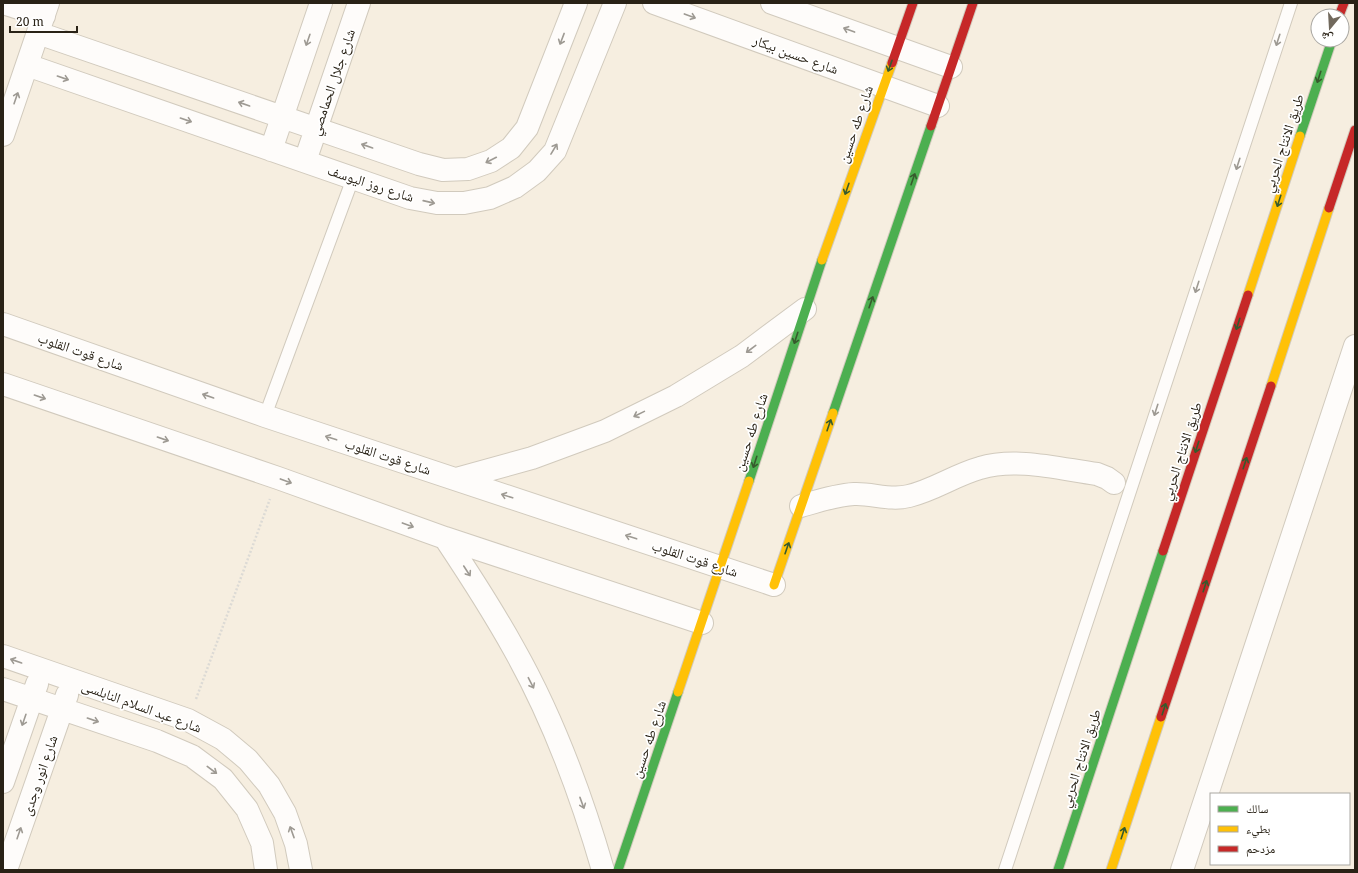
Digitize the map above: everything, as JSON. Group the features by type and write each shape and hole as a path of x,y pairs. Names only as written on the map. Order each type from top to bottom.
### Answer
{"main road":[{"name":"شارع طه حسين","path":"618,870 721,567 805,309 913,3"},
{"path":"774,585 973,3"},
{"name":"طريق الانتاج الحربي","path":"1058,870 1329,48"},
{"path":"1111,870 1355,130"}],"street":[{"path":"3,3 43,17 282,117 419,164 443,170 468,169 491,161 511,148 527,128 576,3"},
{"path":"271,150 321,3"},
{"name":"شارع جلال الحمامصي","path":"305,161 359,3"},
{"name":"شارع روز اليوسف","path":"27,66 410,198 437,203 464,203 490,198 515,187 537,171 555,151 615,3"},
{"name":"شارع حسين بيكار","path":"654,3 938,106"},
{"path":"772,3 951,66"},
{"path":"3,135 43,17"},
{"path":"511,148 537,171"},
{"path":"456,479 532,458 605,430 676,396 742,356 805,309"},
{"name":"شارع قوت القلوب","path":"3,324 265,416 774,585"},
{"path":"1182,870 1355,346"},
{"path":"3,384 278,478 445,538 702,623"},
{"path":"801,506 840,495 856,494 894,498 908,496 980,468 1014,463 1097,474 1114,483"},
{"path":"445,538 481,593 507,637 544,709 570,769 592,831 603,870"},
{"name":"شارع عبد السلام النابلسى","path":"3,656 188,720 223,739 248,760 269,785 285,813 296,844 301,870"},
{"path":"3,782 42,670"},
{"name":"شارع انور وجدى","path":"6,870 72,680"},
{"name":"شارع عبد السلام النابلسى","path":"3,689 157,742 192,756 223,779 246,809 262,843 266,870"}],"lane":[{"path":"1005,870 1291,3"},
{"path":"265,416 353,178"}],"path":[{"path":"188,720 278,478"}],"traffic: fast":[{"path":"1300,136 1329,48"},
{"path":"833,413 931,126"},
{"path":"749,481 822,260"},
{"path":"1058,870 1163,551"},
{"path":"618,870 678,692"}],"traffic: slow":[{"path":"822,260 892,63"},
{"path":"1248,295 1300,136"},
{"path":"1271,386 1329,208"},
{"path":"774,585 833,413"},
{"path":"678,692 749,481"},
{"path":"1111,870 1161,717"}],"traffic: jam":[{"path":"892,63 913,3"},
{"path":"931,126 973,3"},
{"path":"1342,8 1344,3"},
{"path":"1329,208 1355,130"},
{"path":"1163,551 1248,295"},
{"path":"1161,717 1271,386"}]}
